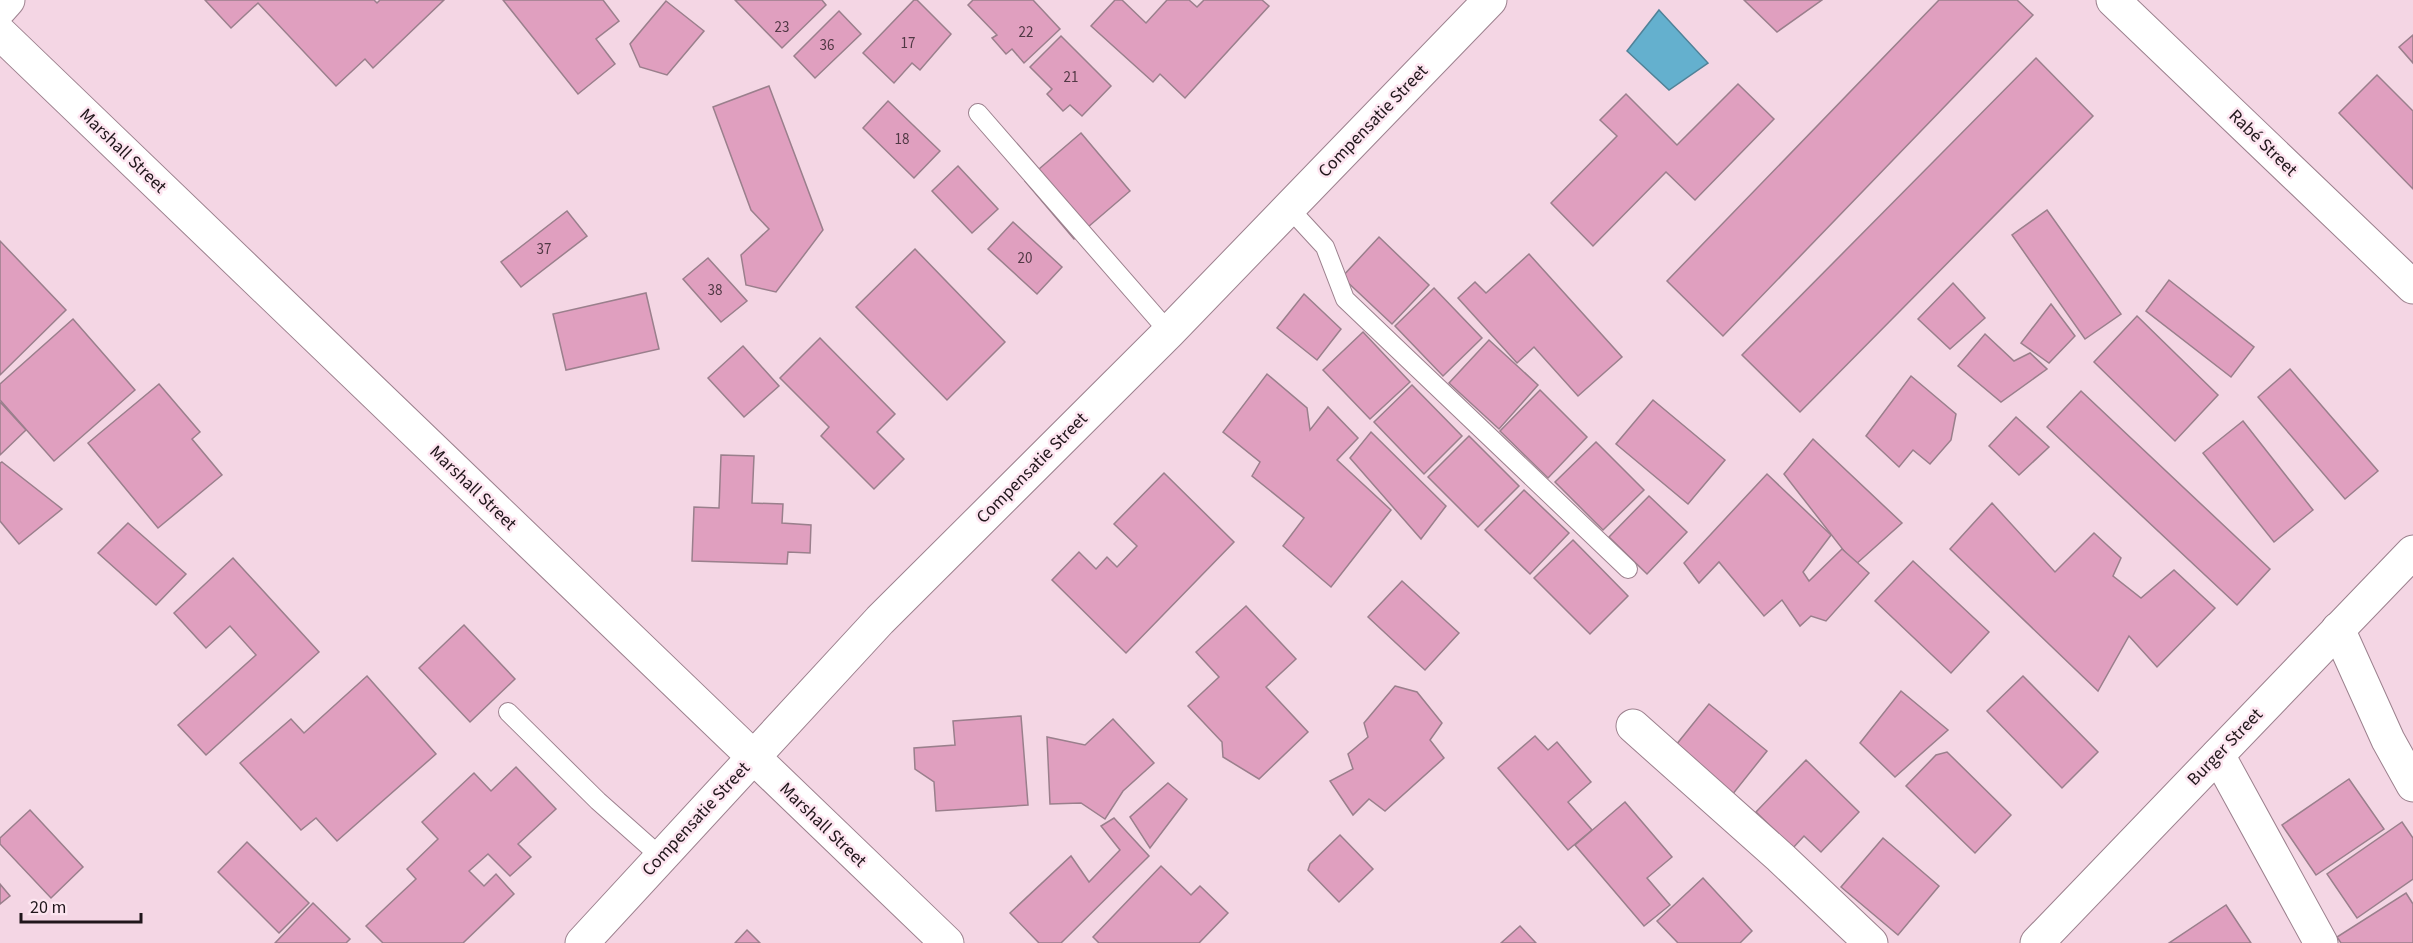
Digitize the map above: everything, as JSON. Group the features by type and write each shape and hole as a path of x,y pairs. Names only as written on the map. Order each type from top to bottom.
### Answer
{"street":[{"path":"0,9 8,0"},
{"name":"Compensatie Street","path":"582,943 880,620 1169,333 1490,0"},
{"name":"Rabé Street","path":"2113,0 2413,287"},
{"name":"Marshall Street","path":"0,33 947,943"},
{"name":"Burger Street","path":"2037,943 2413,552"},
{"path":"2338,629 2388,740 2413,785"},
{"path":"1633,726 1780,857 1871,943"},
{"path":"2218,755 2320,943"}],"lane":[{"path":"978,113 1169,333"},
{"path":"1289,208 1325,247 1345,299 1628,569"},
{"path":"508,712 598,801 661,857"}],"water":[{"path":"1659,10 1708,63 1669,90 1627,51"}],"building":[{"path":"205,0 374,0 377,3 380,0 444,0 373,68 365,59 336,86 258,3 231,28"},
{"path":"503,0 603,0 619,21 596,39 615,64 578,94"},
{"path":"735,0 822,0 826,5 782,48"},
{"path":"914,0 917,0 951,34 920,70 912,63 894,83 863,53"},
{"path":"973,0 1033,0 1060,29 1024,63 1012,49 1006,54 992,38 997,35 968,5"},
{"path":"1115,0 1122,0 1146,23 1167,0 1189,0 1197,7 1204,0 1262,0 1269,6 1185,98 1160,74 1153,82 1091,26"},
{"path":"1744,0 1822,0 1777,32"},
{"path":"1939,0 2017,0 2033,15 1723,336 1667,281"},
{"path":"666,1 704,31 667,75 640,67 630,44"},
{"path":"839,11 861,34 815,78 794,56"},
{"path":"2413,35 2413,63 2399,47"},
{"path":"1061,36 1111,86 1082,116 1070,105 1063,111 1047,94 1052,89 1030,67"},
{"path":"2036,58 2093,116 1800,412 1742,355"},
{"path":"2377,75 2413,111 2413,189 2339,113"},
{"path":"1738,84 1774,119 1695,200 1666,172 1593,246 1551,203 1617,136 1600,120 1626,94 1677,145"},
{"path":"769,86 823,230 776,292 746,285 741,255 769,229 751,210 713,107"},
{"path":"888,101 940,151 914,178 863,128"},
{"path":"1081,133 1130,191 1074,239 1025,181"},
{"path":"958,166 998,209 972,233 932,191"},
{"path":"2047,210 2121,314 2085,339 2012,235"},
{"path":"567,211 587,236 521,287 501,262"},
{"path":"1013,222 1062,267 1037,294 988,249"},
{"path":"1379,237 1429,285 1392,324 1342,277"},
{"path":"0,241 66,310 0,375"},
{"path":"915,249 1005,342 947,400 856,307"},
{"path":"1529,254 1622,357 1578,396 1534,347 1517,363 1458,298 1475,282 1486,293"},
{"path":"708,258 747,301 721,322 683,279"},
{"path":"2169,280 2254,347 2231,377 2146,311"},
{"path":"1953,283 1985,318 1950,349 1918,319"},
{"path":"1434,288 1482,338 1443,376 1395,326"},
{"path":"646,293 659,349 566,370 553,314"},
{"path":"1304,294 1341,329 1317,360 1277,328"},
{"path":"2051,304 2075,336 2049,363 2021,343"},
{"path":"2137,316 2218,395 2175,441 2094,362"},
{"path":"73,319 135,390 54,461 0,400 0,384"},
{"path":"1363,332 1410,382 1370,419 1323,370"},
{"path":"1985,334 2014,361 2030,353 2047,369 2001,402 1958,366"},
{"path":"820,338 895,414 877,432 904,459 874,489 821,436 829,427 780,378"},
{"path":"1489,340 1538,385 1499,429 1449,383"},
{"path":"743,346 779,386 744,417 708,378"},
{"path":"2290,369 2378,471 2345,499 2258,397"},
{"path":"1267,374 1307,408 1310,430 1328,407 1358,438 1337,460 1391,510 1331,587 1283,546 1304,518 1252,476 1260,462 1223,432"},
{"path":"1911,376 1956,414 1951,440 1930,464 1913,450 1899,467 1866,436"},
{"path":"159,384 200,432 192,439 222,475 158,528 88,443"},
{"path":"1412,385 1462,436 1424,474 1374,422"},
{"path":"1540,390 1587,437 1548,478 1500,431"},
{"path":"2081,391 2270,569 2237,605 2047,427"},
{"path":"1653,400 1725,460 1688,504 1616,444"},
{"path":"0,402 26,430 0,455"},
{"path":"2016,417 2049,447 2019,475 1989,446"},
{"path":"2243,421 2313,510 2274,542 2203,453"},
{"path":"1371,432 1446,506 1421,539 1350,458"},
{"path":"1469,436 1519,486 1478,527 1428,477"},
{"path":"1813,439 1902,523 1855,565 1784,474"},
{"path":"1596,442 1644,490 1603,530 1555,482"},
{"path":"721,455 754,456 752,503 783,504 782,523 811,525 810,553 788,552 787,564 692,561 694,507 719,508"},
{"path":"2,462 62,509 19,544 0,521 0,463"},
{"path":"1164,473 1234,542 1126,653 1052,580 1079,552 1096,569 1107,557 1117,567 1137,546 1114,524"},
{"path":"1767,474 1831,535 1803,572 1809,581 1842,549 1869,573 1826,621 1811,616 1800,626 1782,600 1764,616 1719,562 1699,583 1684,563"},
{"path":"1524,490 1569,533 1530,574 1485,530"},
{"path":"1649,496 1687,532 1647,574 1609,537"},
{"path":"1992,503 2055,572 2094,533 2121,558 2113,576 2141,598 2174,570 2215,608 2157,667 2129,636 2098,691 1950,549"},
{"path":"128,523 186,574 156,605 98,553"},
{"path":"1573,540 1628,596 1590,634 1534,578"},
{"path":"233,558 319,652 206,755 178,725 256,655 230,626 206,648 174,613"},
{"path":"1913,561 1989,632 1951,673 1875,601"},
{"path":"1402,581 1459,633 1425,670 1368,617"},
{"path":"1246,606 1296,659 1266,687 1308,732 1259,779 1223,757 1222,742 1188,706 1219,677 1196,652"},
{"path":"464,625 515,679 470,722 419,668"},
{"path":"367,676 436,754 337,841 316,818 301,830 240,763 291,719 304,733"},
{"path":"2023,676 2098,752 2062,788 1987,711"},
{"path":"1395,686 1417,692 1442,723 1430,740 1444,758 1385,811 1369,799 1353,815 1330,781 1353,769 1348,754 1368,737 1364,723"},
{"path":"1901,691 1948,730 1895,777 1860,743"},
{"path":"1709,704 1767,751 1732,795 1676,745"},
{"path":"1021,716 1028,805 936,811 934,782 915,769 914,748 955,745 953,721"},
{"path":"1113,719 1154,763 1123,791 1105,819 1081,803 1050,804 1047,737 1085,745"},
{"path":"1535,736 1548,750 1557,742 1591,782 1568,802 1592,830 1568,850 1498,768"},
{"path":"1947,752 2011,815 1975,853 1906,786 1936,755"},
{"path":"1806,760 1859,812 1821,852 1804,836 1793,848 1756,812"},
{"path":"516,767 556,809 518,844 531,857 510,876 488,854 469,871 484,886 496,874 514,894 463,943 383,943 366,926 416,879 407,869 438,839 422,822 474,773 491,791"},
{"path":"2349,779 2384,829 2316,875 2282,825"},
{"path":"1168,783 1187,799 1150,848 1130,817"},
{"path":"1625,802 1672,857 1647,878 1670,905 1644,926 1575,845"},
{"path":"30,810 83,867 51,898 0,844 0,838"},
{"path":"1114,818 1149,856 1061,943 1039,943 1010,913 1071,856 1089,882 1120,850 1101,826"},
{"path":"2402,822 2413,838 2413,879 2357,918 2327,874"},
{"path":"1340,835 1373,869 1339,902 1308,870 1310,864"},
{"path":"1883,838 1939,886 1898,935 1841,887"},
{"path":"247,842 309,903 279,933 218,872"},
{"path":"1161,866 1191,895 1200,886 1228,913 1199,943 1099,943 1093,937"},
{"path":"1703,878 1752,931 1740,943 1678,943 1657,921"},
{"path":"0,884 10,896 0,904"},
{"path":"2406,893 2413,904 2413,943 2341,943 2337,937"},
{"path":"313,903 350,939 346,943 275,943"},
{"path":"2226,905 2251,943 2169,943"},
{"path":"1520,926 1536,943 1501,943"},
{"path":"747,930 760,943 735,943"}]}
